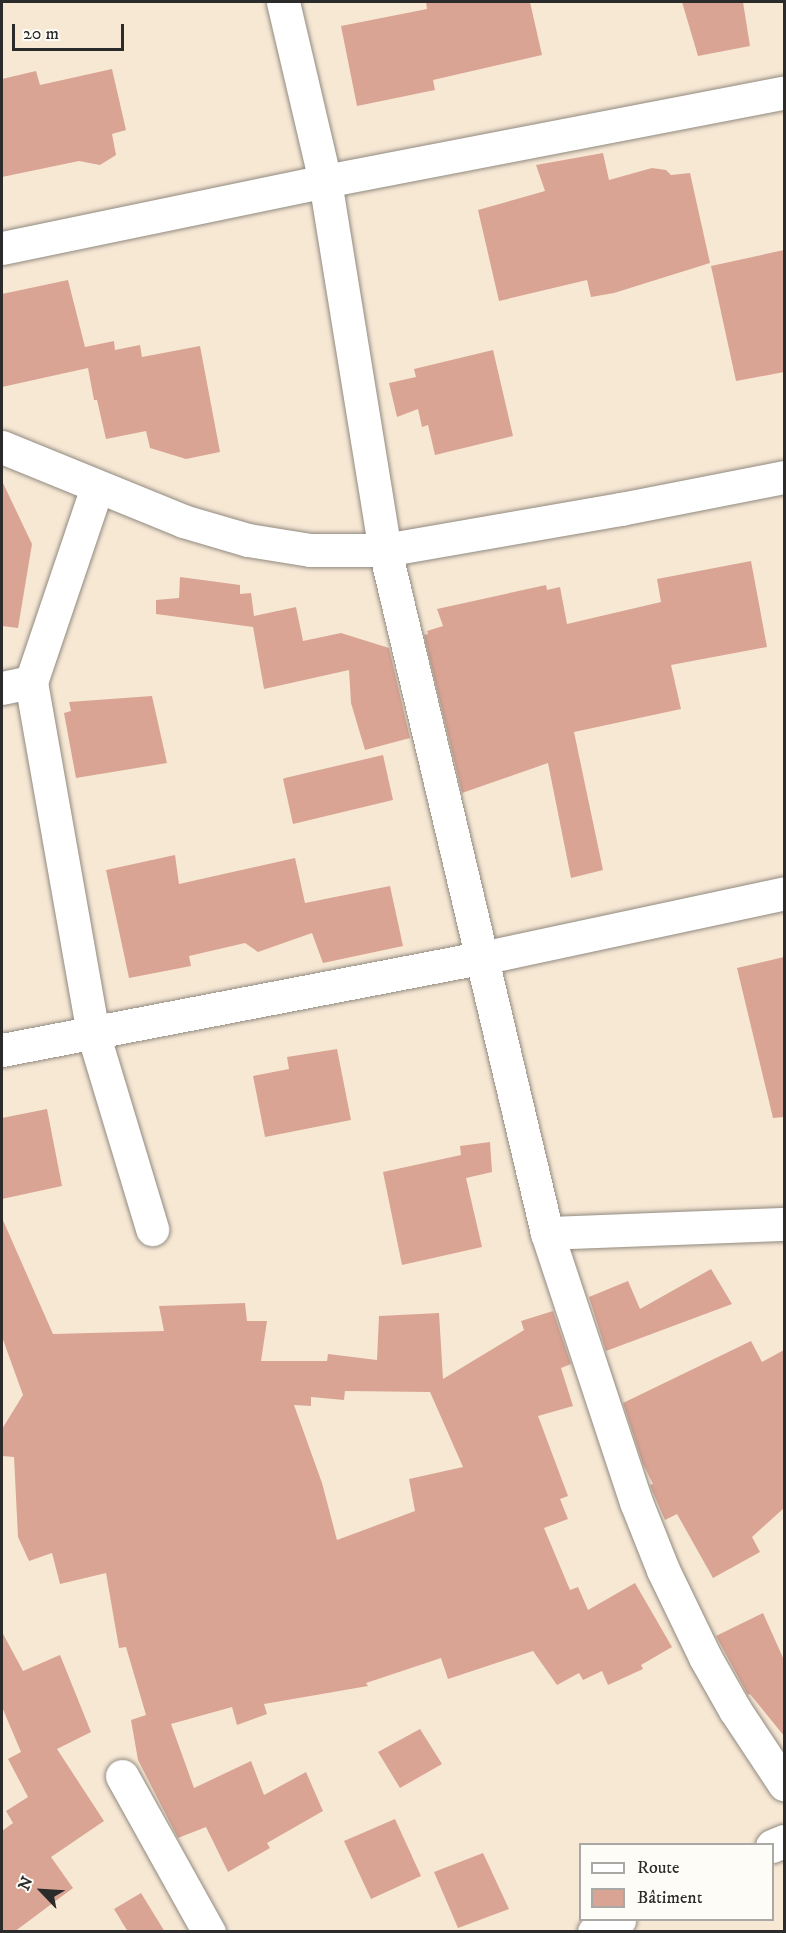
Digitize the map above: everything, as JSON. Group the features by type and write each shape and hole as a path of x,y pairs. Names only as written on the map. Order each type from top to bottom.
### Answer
{"street":[{"path":"283,2 325,181 385,550 547,1233 636,1502 663,1570 705,1657 730,1701 784,1784"},
{"path":"2,248 325,181 784,93"},
{"path":"2,447 183,521 248,540 310,550 385,550 621,509 784,477"},
{"path":"97,487 16,685 93,1032 152,1229"},
{"path":"2,1050 482,958 784,893"},
{"path":"547,1233 784,1224"},
{"path":"122,1776 209,1932"},
{"path":"594,1932 617,1921"}],"building":[{"path":"426,2 530,2 542,55 433,80 435,90 357,106 341,26 427,9"},
{"path":"682,2 743,2 750,46 698,56"},
{"path":"112,69 126,130 112,134 116,155 100,165 79,161 2,177 2,79 36,71 40,85"},
{"path":"603,153 609,180 652,168 666,170 671,175 690,173 710,263 614,293 591,297 587,280 499,301 478,210 545,191 536,165"},
{"path":"784,250 784,372 736,381 711,266"},
{"path":"68,280 85,347 114,341 115,350 140,345 142,357 200,346 220,452 186,459 150,448 146,431 106,439 97,400 94,400 88,368 2,387 2,294"},
{"path":"493,350 513,436 435,455 428,425 422,427 418,409 397,417 389,383 416,377 414,369"},
{"path":"2,481 32,544 18,628 2,626"},
{"path":"751,561 767,647 671,665 681,709 574,732 603,870 571,878 548,763 462,793 424,635 428,634 427,631 443,626 437,609 546,585 547,590 560,587 567,624 661,602 657,579"},
{"path":"180,577 240,585 240,594 251,593 254,616 296,607 303,641 341,633 389,648 410,738 365,750 351,703 349,670 264,689 253,627 156,614 156,600 179,598"},
{"path":"152,696 167,763 76,778 64,713 71,711 69,702"},
{"path":"383,755 393,800 293,824 283,779"},
{"path":"175,855 179,884 295,858 305,903 390,886 403,946 323,963 312,933 258,952 245,943 189,956 191,966 129,978 106,870"},
{"path":"784,957 784,1117 773,1118 737,968"},
{"path":"337,1049 351,1120 265,1137 253,1076 289,1069 287,1057"},
{"path":"47,1109 62,1186 2,1199 2,1118"},
{"path":"490,1142 492,1172 466,1178 482,1247 402,1265 383,1172 461,1155 460,1146"},
{"path":"2,1218 53,1334 164,1331 159,1306 245,1303 247,1321 267,1321 261,1361 327,1361 328,1354 377,1360 379,1316 439,1313 443,1379 524,1330 521,1321 553,1311 571,1364 561,1368 573,1406 538,1416 568,1496 560,1499 568,1519 544,1528 570,1590 578,1587 588,1610 635,1583 672,1647 641,1665 643,1669 608,1685 602,1671 583,1680 579,1673 557,1685 533,1651 448,1679 441,1658 366,1683 368,1686 264,1704 267,1714 237,1725 232,1707 171,1724 194,1788 251,1761 264,1795 306,1772 323,1811 267,1843 270,1848 228,1872 206,1827 178,1838 138,1760 131,1720 146,1715 126,1647 119,1648 106,1573 60,1584 52,1553 29,1561 18,1537 14,1457 2,1456 2,1429 23,1395 2,1337","holes":["345,1391 430,1392 463,1467 409,1479 415,1511 337,1540 322,1483 294,1405 311,1406 311,1397 344,1400"]},
{"path":"711,1269 732,1304 606,1351 589,1297 628,1281 640,1309"},
{"path":"751,1341 762,1362 784,1350 784,1508 752,1537 760,1552 713,1578 677,1514 665,1520 650,1485 653,1484 643,1464 623,1403"},
{"path":"763,1613 784,1660 784,1736 750,1694 748,1695 716,1636"},
{"path":"2,1632 23,1671 60,1655 91,1732 57,1749 104,1821 51,1857 73,1888 14,1932 2,1932 2,1831 13,1823 6,1811 28,1797 8,1759 21,1752 2,1707"},
{"path":"420,1729 442,1764 400,1788 378,1752"},
{"path":"395,1819 421,1876 371,1899 344,1841"},
{"path":"483,1853 509,1909 458,1928 434,1872"},
{"path":"141,1893 165,1932 128,1932 114,1909"}]}
